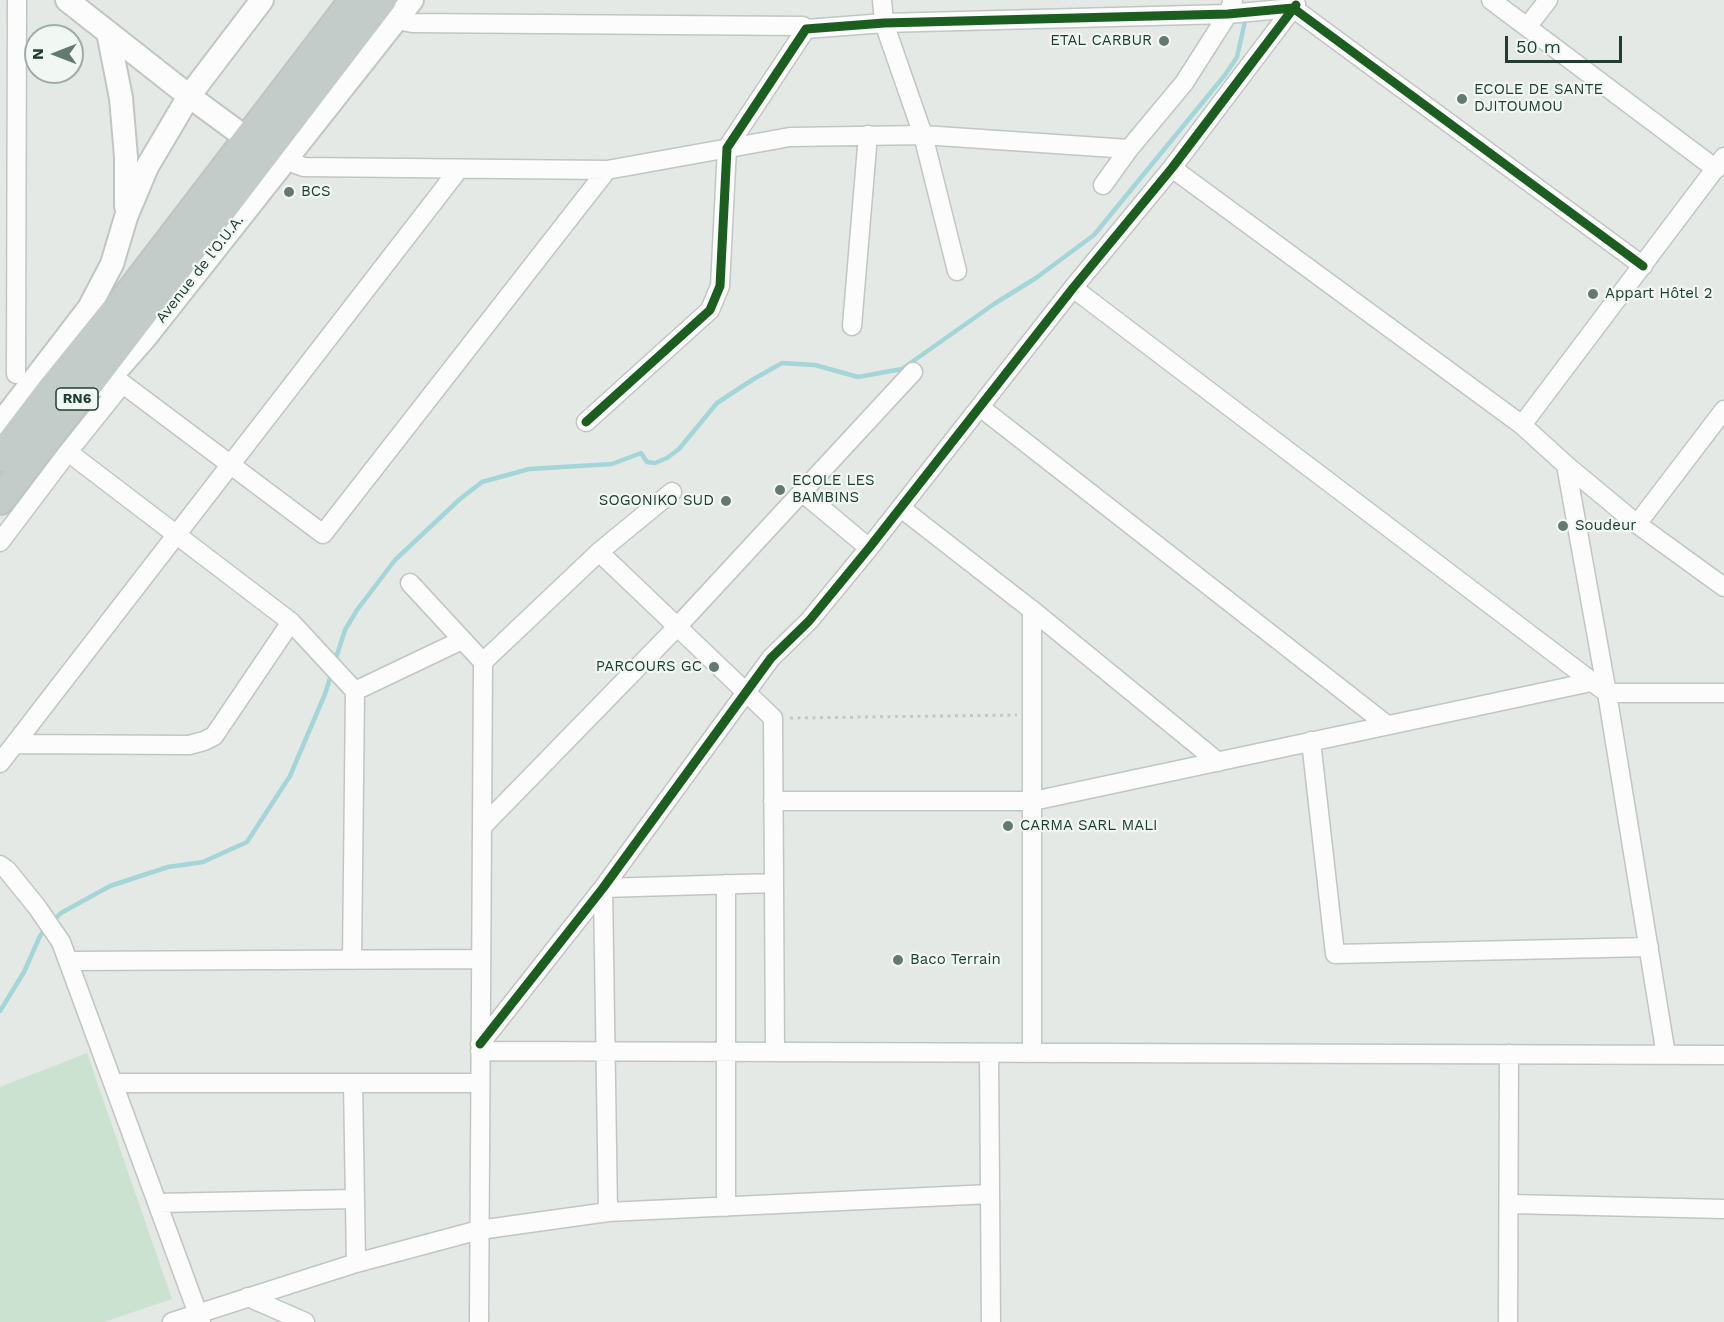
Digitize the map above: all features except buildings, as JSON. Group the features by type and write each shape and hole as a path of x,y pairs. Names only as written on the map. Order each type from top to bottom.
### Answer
{"highway":[{"name":"Avenue de l'O.U.A.","path":"266,151 354,0"},
{"name":"Avenue de l'O.U.A.","path":"0,457 34,386 266,151 389,10"},
{"name":"Avenue de l'O.U.A.","path":"0,500 34,386"}],"street":[{"path":"16,0 34,386 117,376 323,534 607,170"},
{"path":"67,0 189,96 266,151 304,167 607,170 790,137 868,135 923,135 1129,149"},
{"name":"Avenue de l'O.U.A.","path":"0,424 34,386 89,308 112,264 126,217 147,167 189,96 262,0"},
{"name":"Avenue de l'O.U.A.","path":"389,10 412,0"},
{"path":"882,0 884,23 923,135 957,271"},
{"path":"1491,0 1720,163 1522,425"},
{"path":"1527,27 1548,0"},
{"path":"389,10 412,23 803,26 806,29 884,23 1292,6 1643,266"},
{"path":"480,1048 603,888 746,690 771,658 809,621 901,508 1073,288 1172,168 1292,6"},
{"path":"1103,185 1129,149 1184,83 1231,7"},
{"path":"586,422 710,310 720,286 727,148 806,29"},
{"path":"108,32 121,98 126,157 126,217"},
{"path":"852,326 868,135"},
{"name":"Avenue de l'O.U.A.","path":"0,542 116,392 117,376 145,338 266,151"},
{"path":"1172,168 1522,425 1637,524 1724,587"},
{"path":"0,763 459,169"},
{"path":"1073,288 1607,693 1724,693"},
{"path":"482,827 677,627 913,372"},
{"path":"980,407 1387,725"},
{"path":"1637,524 1724,410"},
{"path":"68,452 291,622 355,691 352,960"},
{"path":"1566,465 1607,693 1666,1055"},
{"path":"483,662 599,552 672,492"},
{"path":"802,492 869,548"},
{"path":"901,508 1032,610 1218,762"},
{"path":"599,552 773,718 775,1052"},
{"path":"410,583 483,662 479,1322"},
{"path":"1032,610 1032,1053"},
{"path":"15,744 189,745 204,741 214,736 291,622"},
{"path":"355,691 462,640"},
{"path":"773,801 1033,801 1592,682"},
{"path":"1311,741 1335,954 1649,947"},
{"path":"0,865 7,870 37,907 61,942 200,1317"},
{"path":"603,888 774,883"},
{"path":"726,884 726,1207"},
{"path":"603,888 608,1212"},
{"path":"68,961 481,959"},
{"path":"480,1048 726,1052 1724,1055"},
{"path":"989,1053 991,1322"},
{"path":"1508,1322 1509,1054"},
{"path":"113,1083 480,1083"},
{"path":"353,1083 356,1263"},
{"path":"172,1322 200,1317 248,1297 356,1263 479,1230 608,1212 990,1194"},
{"path":"158,1203 355,1199"},
{"path":"1509,1204 1724,1209"},
{"path":"248,1297 304,1322"}],"path":[{"path":"773,718 1032,715"}],"green space":[{"path":"87,1053 172,1299 104,1322 0,1322 0,1087"}],"waterway":[{"path":"335,661 345,630 357,610 395,560 460,499 482,482 529,469 612,464 641,453 647,462 655,463 679,449 717,403 782,363 815,365 858,377 902,369 994,304 1036,278 1094,235 1225,75 1237,57 1246,17"},
{"path":"53,921 61,913 110,886 168,867 203,862 247,842 290,776 332,672"},
{"path":"0,1011 24,972 40,936 46,929"}],"cycle path":[{"path":"480,1044 603,888 771,658 809,621 869,548 1073,288 1172,168 1296,5"},
{"path":"586,422 710,310 720,286 727,148 806,29 884,23 1228,14 1293,8 1643,266"}],"place":[{"name":"ETAL CARBUR","path":"1164,41"},
{"name":"ECOLE DE SANTE DJITOUMOU","path":"1462,99"},
{"name":"BCS","path":"289,192"},
{"name":"Appart Hôtel 2","path":"1593,294"},
{"name":"ECOLE LES BAMBINS","path":"780,490"},
{"name":"SOGONIKO SUD","path":"726,501"},
{"name":"Soudeur","path":"1563,526"},
{"name":"PARCOURS GC","path":"714,667"},
{"name":"CARMA SARL MALI","path":"1008,826"},
{"name":"Baco Terrain","path":"898,960"}]}
